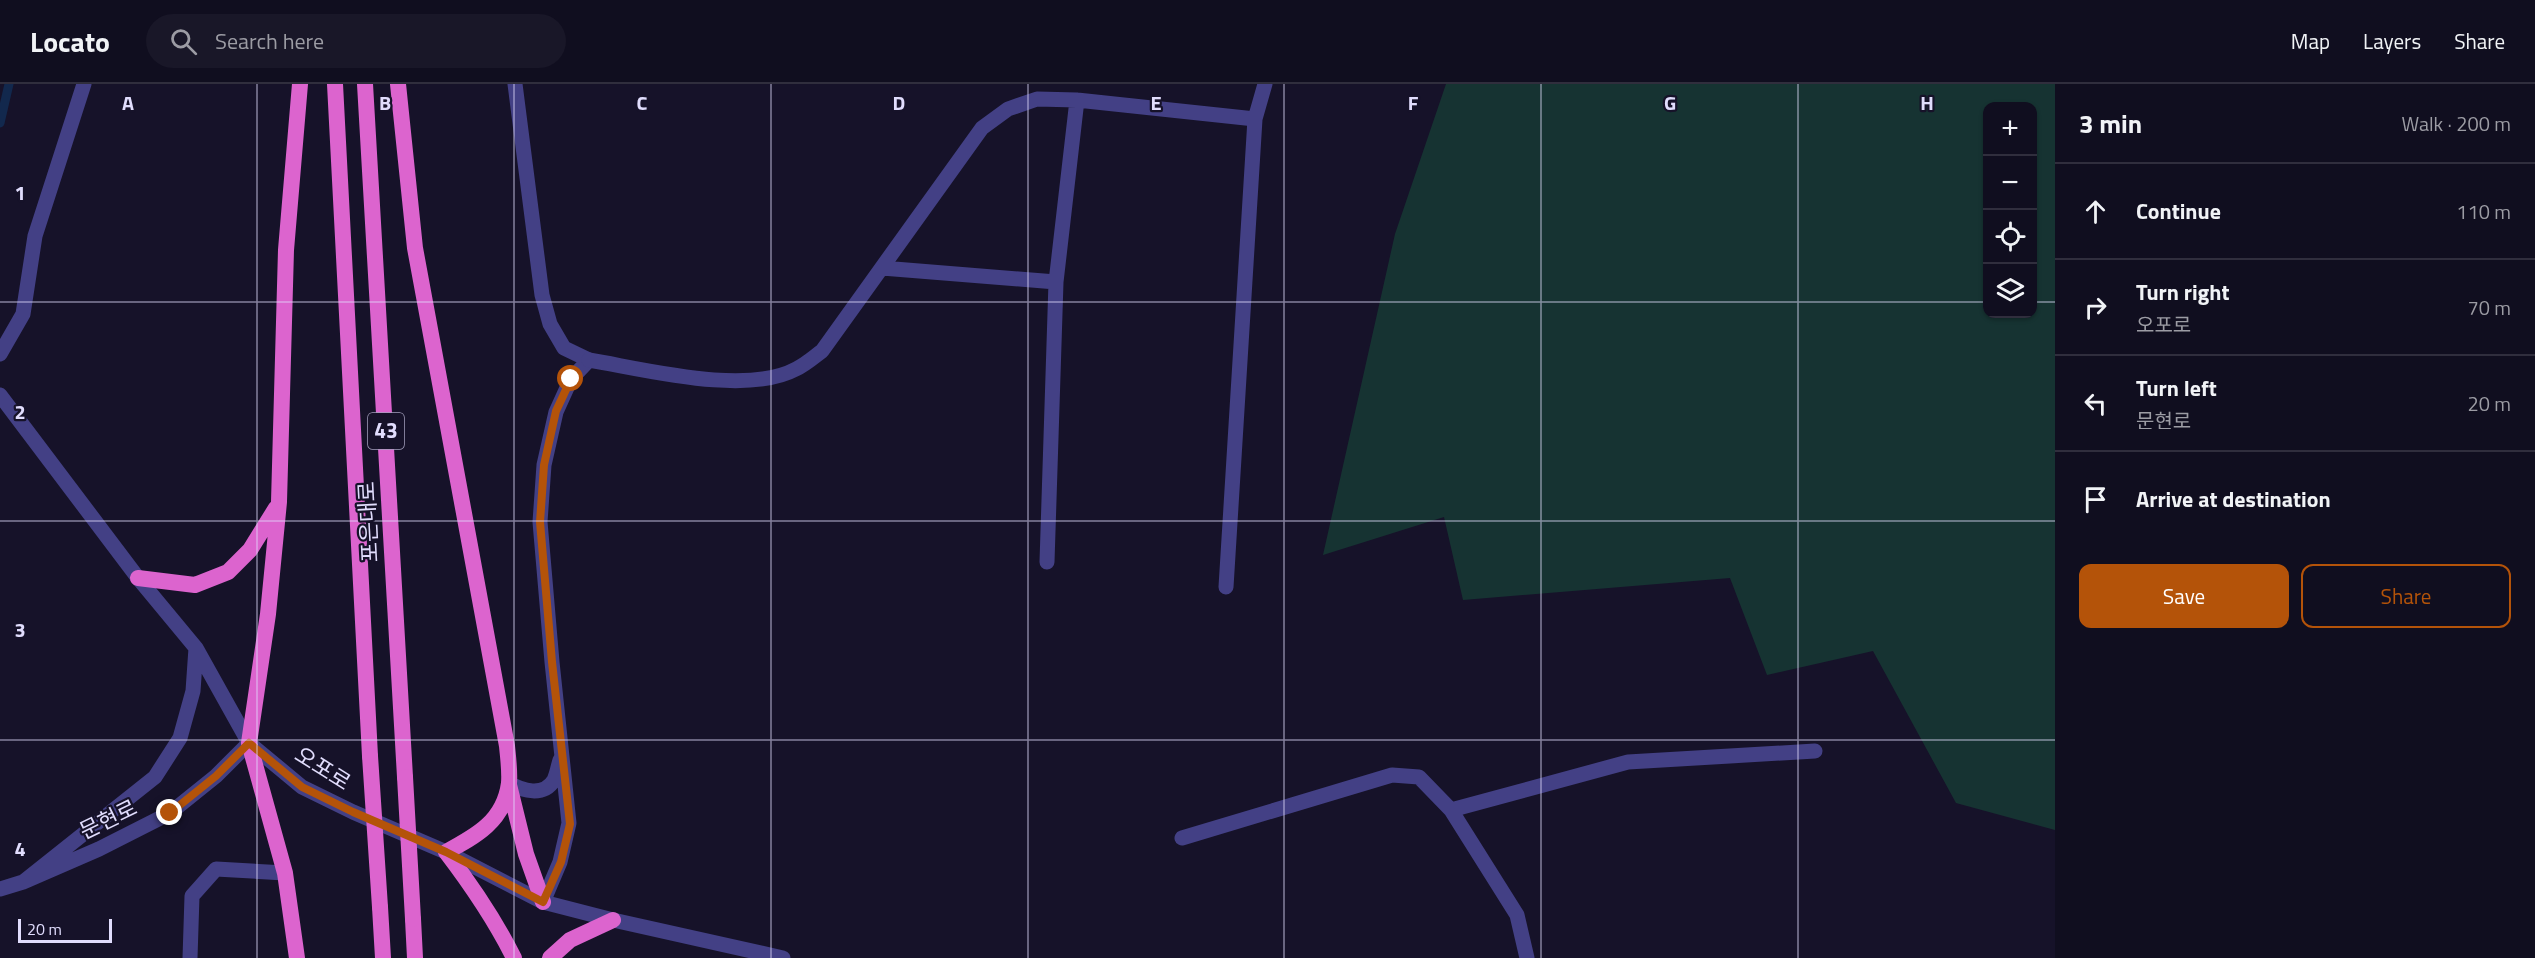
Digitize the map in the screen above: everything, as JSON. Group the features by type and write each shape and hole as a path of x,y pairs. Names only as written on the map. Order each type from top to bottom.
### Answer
{"highway":[{"path":"297,958 285,873 249,743 268,614 279,502 286,250 300,84"},
{"name":"포은대로","path":"335,84 370,756 383,958"},
{"name":"포은대로","path":"364,84 416,958"},
{"path":"398,84 415,248 507,746 509,783 526,854 543,902"},
{"path":"138,578 195,585 228,572 250,550 279,502"},
{"path":"509,783 499,813 479,835 446,852 485,905 514,958"},
{"path":"550,958 570,940 612,920"}],"street":[{"path":"0,354 23,314 35,236 84,84"},
{"path":"515,84 542,295 550,324 564,348 590,360 722,381 758,380 795,370 822,351 982,128 1008,109 1037,99 1077,100 1255,119"},
{"path":"1226,587 1255,119 1265,84"},
{"path":"1047,562 1056,282 1077,100"},
{"path":"882,268 1056,282"},
{"path":"543,902 561,862 570,824 540,522 544,465 556,411 571,379 590,360"},
{"name":"오포로","path":"0,395 138,578 196,648 249,743 302,787 353,812 446,852 543,902 612,920 783,958"},
{"path":"23,882 155,777 180,738 193,691 196,648"},
{"name":"문현로","path":"0,888 23,882 99,849 170,813 216,776 249,743"},
{"path":"1451,810 1628,762 1815,752"},
{"path":"509,783 523,791 541,790 554,781 562,754"},
{"path":"1182,838 1392,775 1419,777 1451,810 1517,915 1527,958"},
{"path":"190,958 192,896 216,869 285,873"}],"green space":[{"path":"1446,84 2055,84 2055,830 1956,803 1873,651 1767,675 1730,578 1463,600 1444,517 1323,555 1395,234"}],"waterway":[{"path":"0,123 9,84"}],"route":[{"path":"170,813 216,776 249,743 302,787 353,812 446,852 543,902 561,862 570,824 552,662 540,522 544,465 556,411 571,379"}]}
